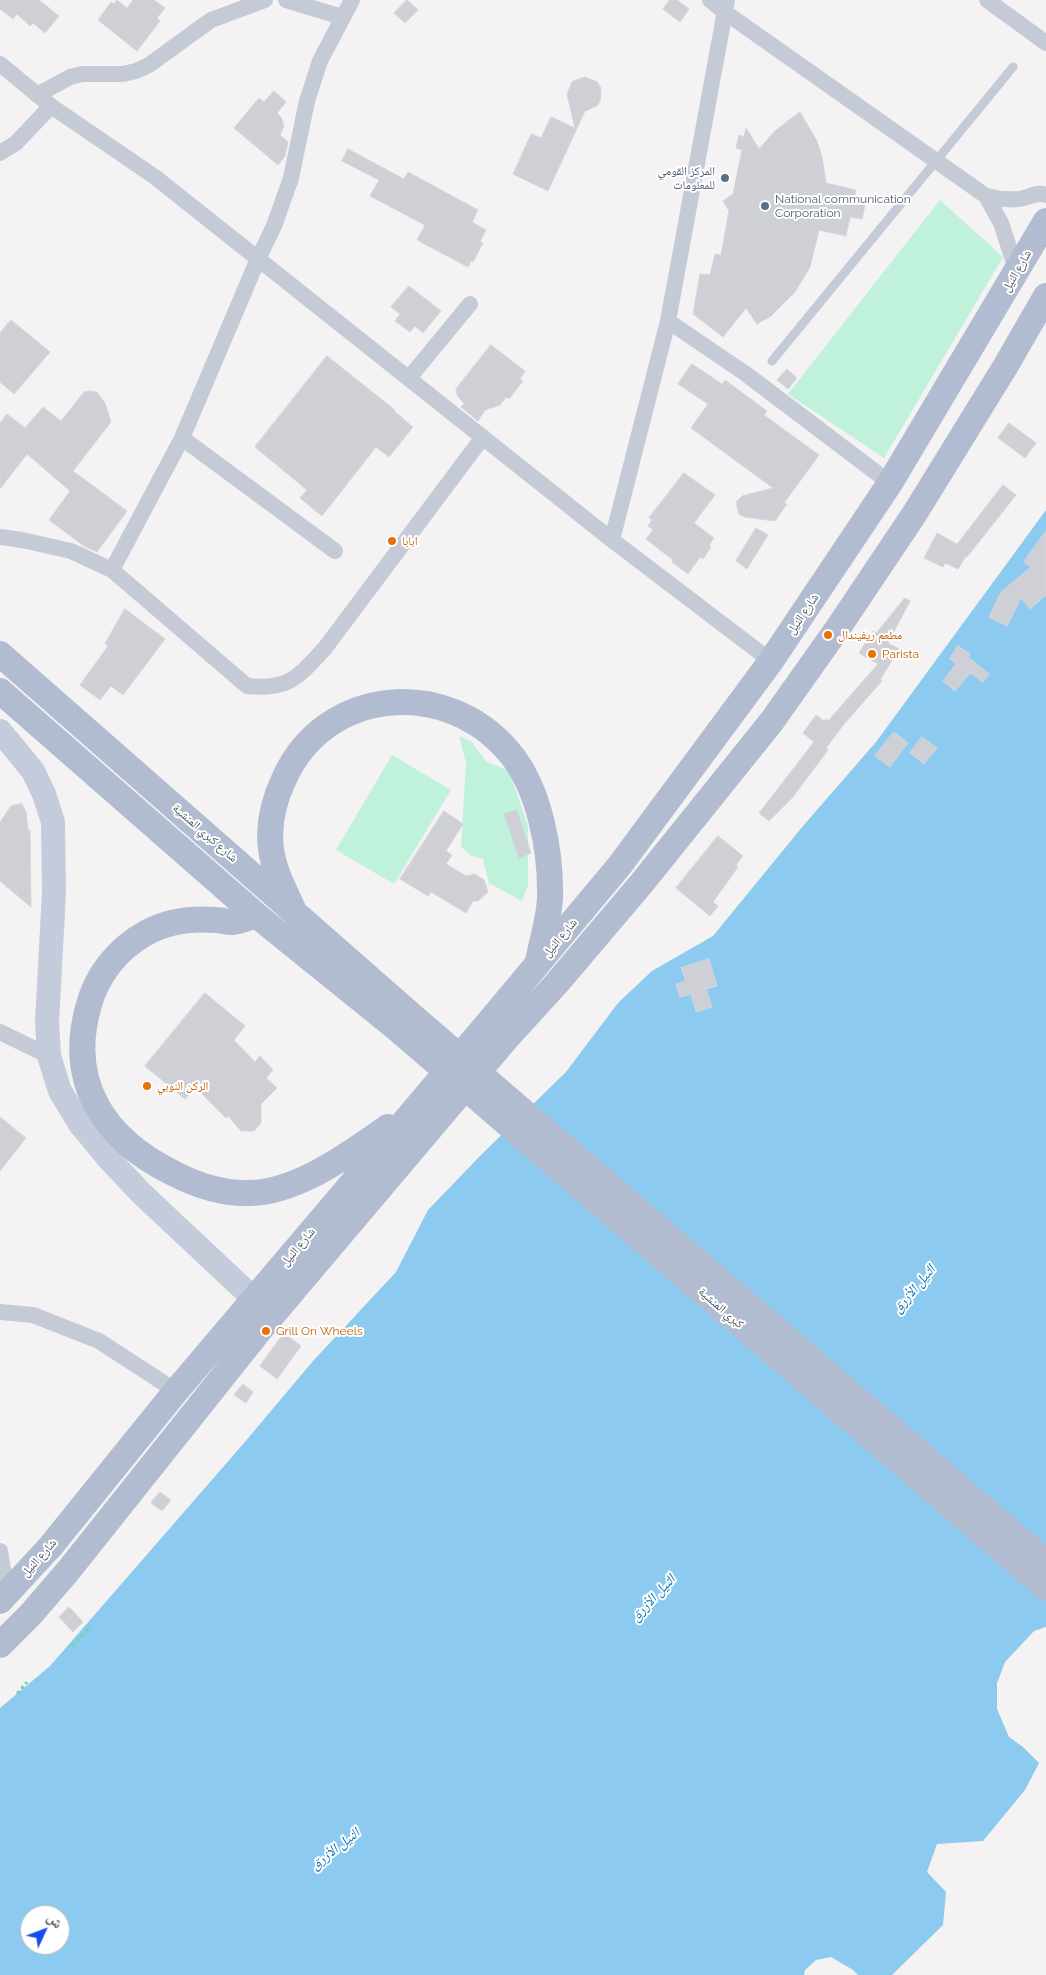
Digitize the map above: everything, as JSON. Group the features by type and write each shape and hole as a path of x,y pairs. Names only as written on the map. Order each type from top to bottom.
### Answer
{"main road":[{"name":"شارع النيل","path":"4,1597 50,1546 176,1391 620,865 771,661 890,483 1046,221"},
{"name":"شارع النيل","path":"0,1644 32,1614 68,1571 264,1325 505,1040 557,983 641,884 772,721 840,625 915,513 1046,296"},
{"name":"شارع كبري المنشية","path":"0,654 292,909 403,1020"},
{"path":"0,691 256,915 403,1020"},
{"path":"292,909 276,871 271,832 276,796 290,766 313,737 339,718 368,706 393,702 431,704 462,714 490,732 515,760 532,794 542,826 549,861 550,900 538,964"},
{"path":"256,915 231,922 188,919 166,924 146,933 124,948 106,968 92,993 83,1026 82,1056 94,1101 109,1125 129,1146 155,1164 182,1178 214,1190 250,1193 287,1186 310,1176 334,1163 413,1110"},
{"name":"كبري المنشية","path":"403,1020 1046,1562"},
{"name":"كبري المنشية","path":"403,1020 1046,1588"}],"street":[{"path":"37,95 70,77 82,74 123,74 136,72 149,65 211,20 265,0"},
{"path":"286,0 342,17"},
{"path":"112,570 182,438 284,202 307,101 320,61 352,0"},
{"path":"710,0 727,6 986,196 1001,223 1017,272"},
{"path":"987,0 1046,43"},
{"path":"612,540 668,321 727,6"},
{"path":"0,64 51,106 155,177 612,540 771,661"},
{"path":"0,153 16,143 51,106"},
{"path":"986,196 1008,200 1041,193 1046,195"},
{"path":"409,378 470,304"},
{"path":"668,321 746,374 890,483"},
{"path":"0,537 71,550 112,570 247,686 269,688 300,675 324,648 483,436"},
{"path":"182,438 335,551"},
{"path":"0,732 33,770 44,794 53,822 54,893 47,1021 49,1056 60,1091 80,1124 141,1193 254,1299"},
{"path":"0,1032 49,1056"},
{"path":"0,1312 33,1315 99,1341 176,1391"},
{"path":"0,1551 4,1597"}],"lane":[{"path":"772,361 1013,67"}],"path":[{"path":"72,1646 91,1626"},
{"path":"17,1694 27,1682"}],"green space":[{"path":"940,200 1003,257 884,458 788,394"},
{"path":"459,736 471,741 486,761 509,771 528,826 528,885 522,901 489,883 483,859 470,855 461,846 466,763"},
{"path":"392,755 451,790 394,884 336,850"}],"water":[{"name":"النيل الأزرق","path":"1046,510 1046,1627 1034,1631 1005,1662 997,1683 997,1709 1009,1737 1023,1747 1039,1763 1025,1790 983,1841 937,1844 927,1872 946,1892 943,1925 892,1975 858,1975 831,1957 816,1960 805,1970 804,1975 0,1975 0,1708 50,1666 313,1361 396,1272 428,1210 566,1072 618,1003 652,971 713,936 803,826 876,742"}],"building":[{"path":"0,0 39,0 59,16 45,33 33,23 30,26 17,14 13,19 0,9"},
{"path":"117,0 127,8 133,0 154,0 165,8 157,18 160,21 137,51 98,20 111,2 114,4"},
{"path":"407,0 418,10 405,23 394,13"},
{"path":"670,0 677,0 689,9 680,22 663,9"},
{"path":"585,77 597,82 601,88 600,101 597,106 585,111 548,191 513,174 531,134 541,138 551,117 575,128 567,94 572,82"},
{"path":"274,91 286,102 277,113 281,117 284,126 280,135 288,142 285,156 278,165 234,128 259,98 264,102"},
{"path":"800,112 817,141 822,157 826,183 856,190 853,202 865,205 862,219 850,217 846,236 819,230 810,267 795,292 771,316 757,324 746,308 723,337 693,314 700,274 710,275 715,254 721,255 729,211 723,201 733,194 742,150 736,148 739,135 744,137 746,128 759,149 774,132"},
{"path":"348,149 404,179 408,172 478,210 472,222 486,230 480,242 483,243 473,262 471,261 468,267 417,240 425,225 370,196 379,180 342,161"},
{"path":"409,286 441,311 423,333 415,326 410,332 395,321 400,314 391,307"},
{"path":"11,320 50,352 14,394 0,382 0,333"},
{"path":"491,345 525,371 520,379 523,381 509,399 506,397 500,405 485,410 478,421 461,407 464,404 457,395 456,389"},
{"path":"327,356 395,410 413,427 389,457 376,447 322,516 300,498 307,490 255,447"},
{"path":"692,364 722,384 725,380 767,411 764,415 819,455 784,503 787,504 775,521 744,517 739,514 736,502 742,496 773,488 691,428 708,404 678,384"},
{"path":"787,369 797,378 788,389 777,380"},
{"path":"84,392 97,392 105,403 111,422 73,471 127,511 97,552 84,546 49,520 70,491 27,454 0,489 0,423 7,414 25,428 43,407 61,421"},
{"path":"1009,423 1036,443 1025,458 998,438"},
{"path":"684,473 715,495 694,523 714,538 709,545 711,547 703,559 700,557 688,574 646,539 653,530 648,526 652,520 649,518"},
{"path":"1003,485 1016,495 966,556 958,569 945,563 943,567 924,558 937,533 957,544"},
{"path":"756,528 768,535 747,569 736,561"},
{"path":"1046,531 1046,595 1030,609 1021,598 1007,626 989,617 1001,592 1031,567 1024,562"},
{"path":"905,598 910,601 888,643 899,649 880,680 882,681 845,723 826,748 828,750 792,798 769,821 759,813 814,742 803,733 816,715 824,721 826,719 828,721 878,664 859,653 873,631 876,633"},
{"path":"125,609 165,639 123,695 111,686 100,700 80,685 108,646 105,644"},
{"path":"958,646 970,654 968,657 989,674 983,682 970,673 955,691 943,681 956,664 950,659"},
{"path":"894,732 908,743 890,767 875,756"},
{"path":"922,737 937,748 924,764 910,753"},
{"path":"22,804 26,812 28,830 30,830 31,907 0,881 0,822 11,806"},
{"path":"517,810 531,853 519,858 504,814"},
{"path":"444,811 463,824 446,851 452,855 446,864 466,876 475,874 484,880 488,892 478,901 473,901 466,913 431,892 428,896 400,879"},
{"path":"718,836 743,856 736,865 738,867 713,902 718,906 710,916 676,888"},
{"path":"709,959 717,986 706,989 712,1007 696,1012 691,994 680,997 676,984 686,981 681,968"},
{"path":"205,993 245,1026 234,1040 255,1062 260,1056 273,1070 266,1078 277,1088 261,1104 261,1123 254,1131 241,1131 228,1116 226,1118 195,1087 185,1099 145,1066"},
{"path":"0,1117 26,1138 0,1171"},
{"path":"284,1333 301,1346 277,1379 260,1366"},
{"path":"243,1384 253,1392 246,1403 234,1395"},
{"path":"160,1492 171,1500 162,1511 151,1503"},
{"path":"69,1607 83,1622 73,1632 59,1617"}],"place":[{"name":"المركز القومي للمعلومات","path":"725,178"},
{"name":"National communication Corporation","path":"765,206"},
{"name":"ابابا","path":"392,541"},
{"name":"مطعم ريفيندال","path":"828,635"},
{"name":"Parista","path":"872,654"},
{"name":"الركن النوبي","path":"147,1086"},
{"name":"Grill On Wheels","path":"266,1331"}]}
